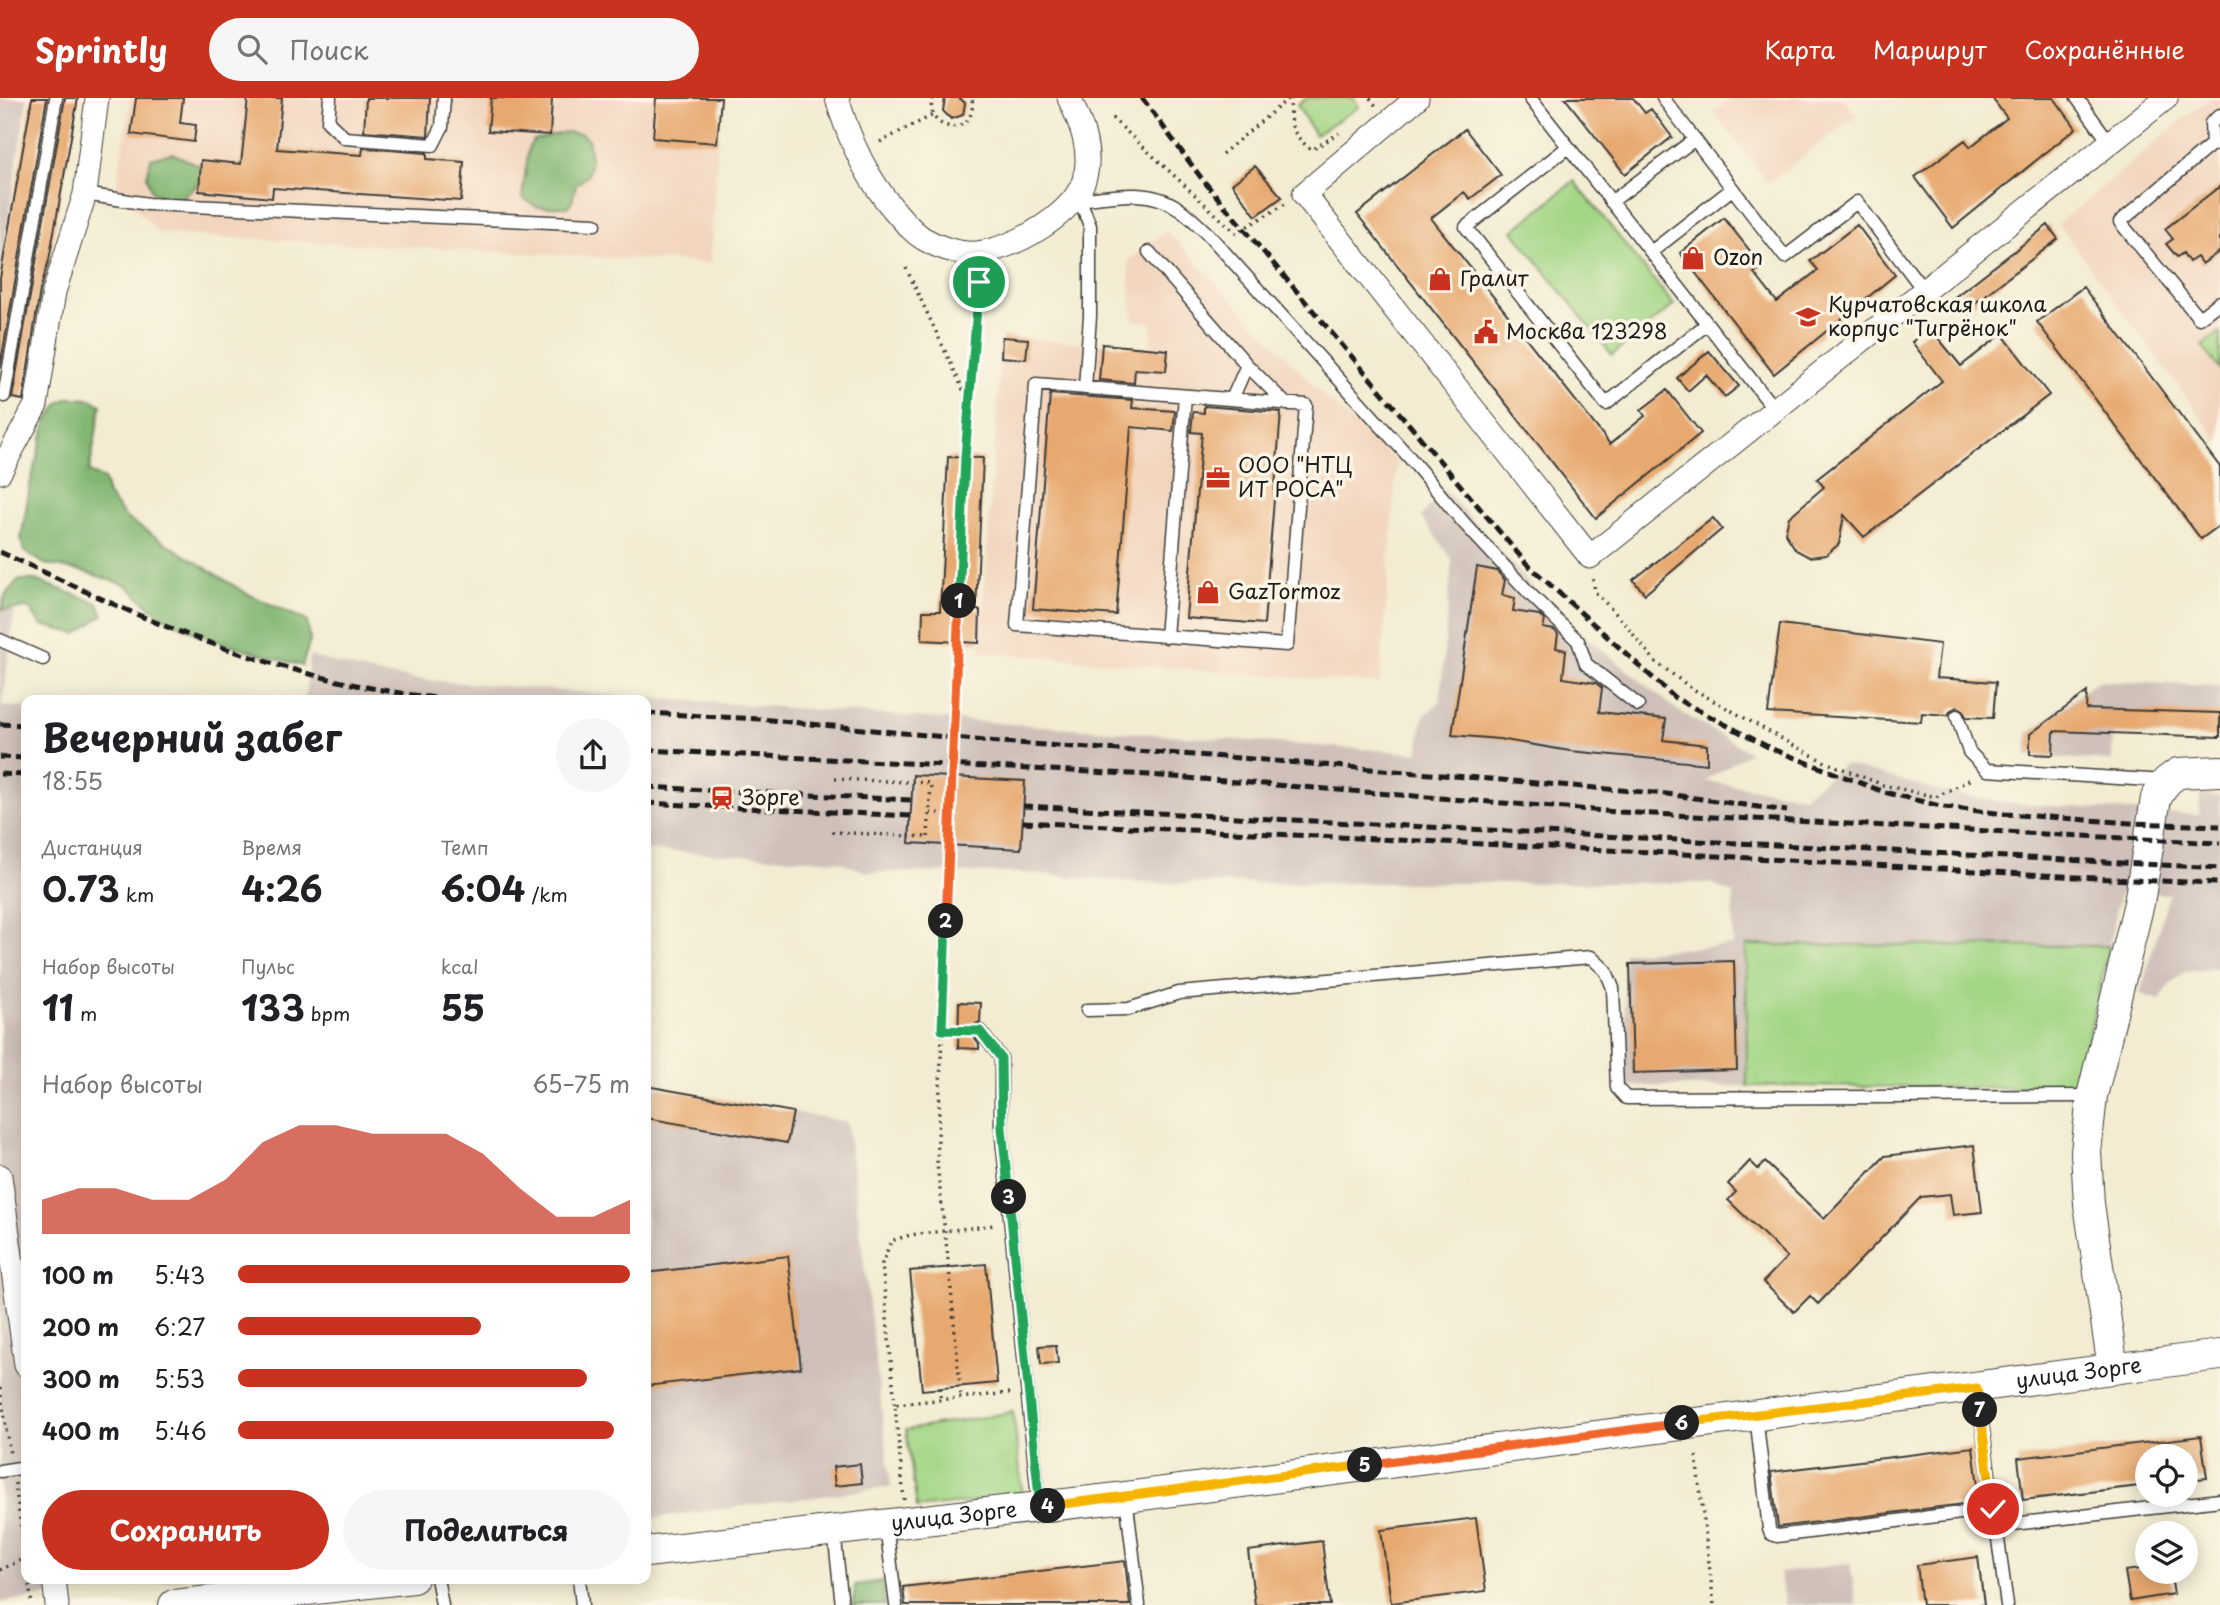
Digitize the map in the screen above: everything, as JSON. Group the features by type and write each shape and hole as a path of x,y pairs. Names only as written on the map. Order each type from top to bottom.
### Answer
{"street":[{"path":"0,472 36,405 54,292 85,194 97,98"},
{"path":"837,98 856,154 880,193 904,222 924,240 961,252 981,253 1010,244 1035,232 1079,197 1084,181 1086,153 1079,118 1069,98"},
{"path":"1417,98 1304,194 1590,557 2166,98"},
{"path":"2113,1369 2088,1204 2086,1153 2092,1096 2139,903 2156,798 2167,781 2178,773 2220,771"},
{"path":"0,1177 20,1275"},
{"name":"улица Зорге","path":"651,1551 834,1531 895,1516 1040,1507 1126,1497 2220,1355"},
{"path":"55,1584 57,1605"},
{"path":"174,1605 360,1584"}],"lane":[{"path":"4,396 56,98"},
{"path":"330,98 328,122 345,138 433,145 442,127 444,98"},
{"path":"1530,98 1774,410"},
{"path":"1663,98 1785,257 1857,202 1924,291"},
{"path":"2077,98 2110,143"},
{"path":"2220,115 2211,123 2216,145 2120,222 2199,318 2220,302"},
{"path":"1611,202 1695,139"},
{"path":"1568,147 1466,227 1606,404 1707,324"},
{"path":"1651,252 1732,189"},
{"path":"85,194 148,204 595,224"},
{"path":"1085,388 1090,316 1090,226 1079,197 1150,196 1176,206 1208,234 1409,457 1464,523 1578,641 1586,664 1638,705"},
{"path":"1149,252 1247,365 1286,404"},
{"path":"1232,400 1247,365"},
{"path":"1036,384 1185,396 1306,405 1287,645 1017,625 1036,384"},
{"path":"1166,636 1185,396"},
{"path":"0,640 43,659"},
{"path":"1957,716 1969,752 1987,770 2167,781"},
{"path":"1087,1010 1129,1009 1179,993 1591,957 1606,971 1613,988 1617,1087 1626,1098 2092,1096"},
{"path":"980,1031 1001,1058 1002,1128 1040,1507"},
{"path":"1977,1388 2007,1605"},
{"path":"1756,1415 1771,1534 1777,1536 1993,1509"},
{"path":"0,1471 21,1468"},
{"path":"1126,1497 1139,1605"},
{"path":"1996,1526 2220,1500"},
{"path":"895,1516 896,1605"},
{"path":"834,1531 842,1605"},
{"path":"438,1584 442,1605"},
{"path":"580,1584 582,1605"}],"path":[{"path":"933,98 933,115 940,124 951,127 961,126 970,119 974,109 972,98"},
{"path":"1290,98 1289,118 1298,139 1312,150 1341,132"},
{"path":"1222,154 1290,98"},
{"path":"1366,112 1385,98"},
{"path":"880,142 933,115"},
{"path":"1112,118 1236,233 1304,194"},
{"path":"906,268 969,402"},
{"path":"961,1398 937,1164 957,642 969,402 979,282"},
{"path":"1590,557 1595,592 1656,662 1691,688 1791,744 1823,761 1883,785 1936,797 1987,770"},
{"path":"832,832 928,837 930,813 931,783 835,779"},
{"path":"930,813 950,814"},
{"path":"942,1030 980,1031"},
{"path":"895,1516 895,1404 882,1264 891,1241 910,1235 1011,1223"},
{"path":"940,1388 940,1400"},
{"path":"895,1404 1027,1391"},
{"path":"1696,1456 1714,1605"},
{"path":"0,1570 21,1560"},
{"path":"30,1584 32,1605"}],"shaded area":[{"path":"0,98 27,98 0,275"},
{"path":"131,98 721,98 710,263 159,234 116,187"},
{"path":"1733,98 1843,98 1857,116 1768,183 1714,112"},
{"path":"2212,98 2220,98 2220,443 2058,224 2192,111"},
{"path":"1166,230 1322,394 1397,461 1380,684 980,652 1002,337 1151,348 1152,322 1133,321 1128,261"},
{"path":"1443,488 1556,613 1677,710 1750,752 1705,781 1804,796 1844,764 1934,790 2004,803 2199,815 2200,795 2220,796 2220,967 2183,973 2169,986 2160,1000 2140,994 2169,894 2120,893 2109,946 1747,945 1747,1086 1626,1086 1624,953 1733,945 1733,894 1710,883 1155,883 1023,873 866,872 838,861 651,850 651,698 1418,753 1423,717 1440,701 1452,559 1421,517"},
{"path":"0,596 16,599 2,706 21,707 21,1584 146,1584 0,1602"},
{"path":"309,656 382,675 616,695 305,695"},
{"path":"2097,681 2220,686 2220,737 2113,734 2112,761 2027,756 2028,734"},
{"path":"651,1086 847,1122 891,1487 651,1518"},
{"path":"1850,1563 1856,1605 1784,1605 1780,1573"}],"green space":[{"path":"1307,98 1354,98 1359,107 1315,135 1297,105"},
{"path":"566,132 582,134 588,139 591,160 588,175 576,185 572,201 567,207 537,207 522,197 529,147 534,140"},
{"path":"172,153 202,167 204,180 177,201 152,192 147,177 151,158"},
{"path":"1574,181 1674,305 1612,355 1513,231"},
{"path":"2220,332 2220,370 2202,346"},
{"path":"68,398 91,399 101,405 89,472 104,479 108,495 126,518 246,593 307,621 310,641 302,666 208,638 160,616 126,585 82,571 45,564 24,551 21,540 30,485 46,423 59,403"},
{"path":"18,580 35,580 98,603 103,615 77,634 41,625 29,608 2,610 6,594"},
{"path":"1746,945 2109,946 2077,1088 1747,1086"},
{"path":"1013,1412 1023,1496 917,1508 906,1430"},
{"path":"882,1581 885,1605 853,1605 855,1585"}],"building":[{"path":"32,98 47,98 0,368 0,278"},
{"path":"65,98 78,98 49,260 40,290 23,400 12,398"},
{"path":"136,98 183,98 180,123 196,125 194,142 131,134"},
{"path":"248,98 282,98 277,149 362,155 363,148 427,153 427,159 464,162 461,201 273,188 272,198 199,191 201,160 241,164"},
{"path":"366,98 430,98 428,136 364,131"},
{"path":"491,98 552,98 550,135 488,131"},
{"path":"656,98 721,98 717,143 653,138"},
{"path":"945,98 959,98 965,103 963,115 951,119 943,111"},
{"path":"1565,98 1633,98 1645,113 1651,109 1672,137 1625,174"},
{"path":"1992,98 2054,98 2076,128 1953,228 1915,177 1965,140 1970,147 2007,118"},
{"path":"1465,129 1501,175 1470,199 1464,192 1431,218 1610,444 1645,416 1641,410 1667,390 1701,433 1596,518 1357,214"},
{"path":"1255,166 1282,197 1256,216 1232,184"},
{"path":"2220,186 2220,251 2202,264 2197,257 2189,262 2183,253 2177,257 2166,244 2173,239 2165,229"},
{"path":"1724,218 1762,266 1754,273 1777,302 1818,270 1810,261 1857,225 1895,275 1774,374 1680,253"},
{"path":"2048,225 2058,239 1962,313 1951,300"},
{"path":"2083,287 2220,467 2220,525 2201,539 2037,322"},
{"path":"1930,328 1961,366 2002,334 2049,395 1864,537 1844,515 1839,544 1826,555 1809,557 1796,550 1785,533 1789,517 1824,487 1817,479 1942,381 1912,342"},
{"path":"1002,337 1028,339 1026,359 1001,357"},
{"path":"1102,344 1168,350 1166,371 1135,369 1134,383 1099,380"},
{"path":"1709,351 1739,386 1725,397 1706,375 1688,391 1677,378"},
{"path":"1050,394 1133,400 1132,408 1175,411 1173,431 1131,427 1116,615 1033,609"},
{"path":"1204,406 1281,412 1264,624 1186,618 1202,433 1191,432 1193,412 1204,413"},
{"path":"948,457 983,458 976,610 980,610 979,643 922,640 923,611 940,611"},
{"path":"1713,518 1722,529 1645,594 1633,580"},
{"path":"1477,567 1497,571 1505,580 1502,595 1515,598 1513,611 1539,615 1545,620 1543,628 1554,630 1558,634 1556,648 1566,650 1563,678 1596,683 1602,688 1599,712 1666,719 1663,740 1707,745 1707,764 1570,751 1499,739 1452,735"},
{"path":"1780,624 1940,644 1936,678 1996,682 1993,718 1966,717 1958,707 1948,715 1922,713 1921,722 1768,713"},
{"path":"2087,692 2086,709 2220,713 2220,737 2054,731 2053,755 2030,754 2030,734"},
{"path":"913,775 1025,781 1021,849 909,843"},
{"path":"1734,961 1737,1070 1633,1073 1630,964"},
{"path":"959,1002 981,1003 980,1022 974,1025 971,1032 979,1044 979,1049 958,1048"},
{"path":"651,1087 793,1112 787,1143 651,1119"},
{"path":"1974,1145 1982,1212 1953,1215 1950,1194 1921,1197 1818,1304 1810,1296 1794,1312 1763,1282 1787,1257 1728,1200 1736,1192 1728,1184 1750,1161 1758,1169 1765,1162 1824,1219 1885,1156"},
{"path":"788,1256 801,1368 651,1385 651,1272"},
{"path":"986,1264 997,1383 922,1390 910,1271"},
{"path":"1056,1345 1058,1363 1041,1364 1039,1346"},
{"path":"2201,1436 2207,1478 2198,1479 2198,1444 2135,1444 2135,1486 2023,1500 2018,1458"},
{"path":"1973,1447 1980,1502 1778,1527 1771,1472"},
{"path":"860,1464 862,1483 835,1486 833,1467"},
{"path":"1476,1518 1486,1591 1391,1603 1381,1530"},
{"path":"1322,1541 1330,1605 1255,1605 1248,1551"},
{"path":"1978,1557 1984,1605 1922,1605 1917,1565"},
{"path":"1125,1561 1130,1605 905,1605 903,1587"},
{"path":"2135,1570 2135,1584 2172,1584 2174,1594 2130,1601 2125,1571"}],"railway":[{"path":"1142,98 1202,179 1526,563 1675,698 1772,749 1884,792 1944,807 2131,823 2220,826"},
{"path":"0,552 109,602 209,643 314,675 415,695"},
{"path":"651,713 760,719 986,741 1240,758 1667,794 1787,811"},
{"path":"0,724 21,725"},
{"path":"651,750 1149,775 1617,812 2220,843"},
{"path":"0,757 21,758"},
{"path":"0,774 21,775"},
{"path":"651,787 912,800"},
{"path":"651,803 911,816"},
{"path":"1023,806 2220,868"},
{"path":"1023,822 2220,883"}],"place":[{"name":"Ozon","path":"1693,258"},
{"name":"Гралит","path":"1440,279"},
{"name":"Курчатовская школа корпус \"Тигрёнок\"","path":"1808,317"},
{"name":"Москва 123298","path":"1486,332"},
{"name":"ООО \"НТЦ ИТ РОСА\"","path":"1218,478"},
{"name":"GazTormoz","path":"1208,592"},
{"name":"Зорге","path":"722,798"}],"route":[{"path":"979,282 965,457 942,1030 980,1031 1001,1058 1002,1128 1040,1507 1684,1423 1977,1388 1993,1509"}]}
